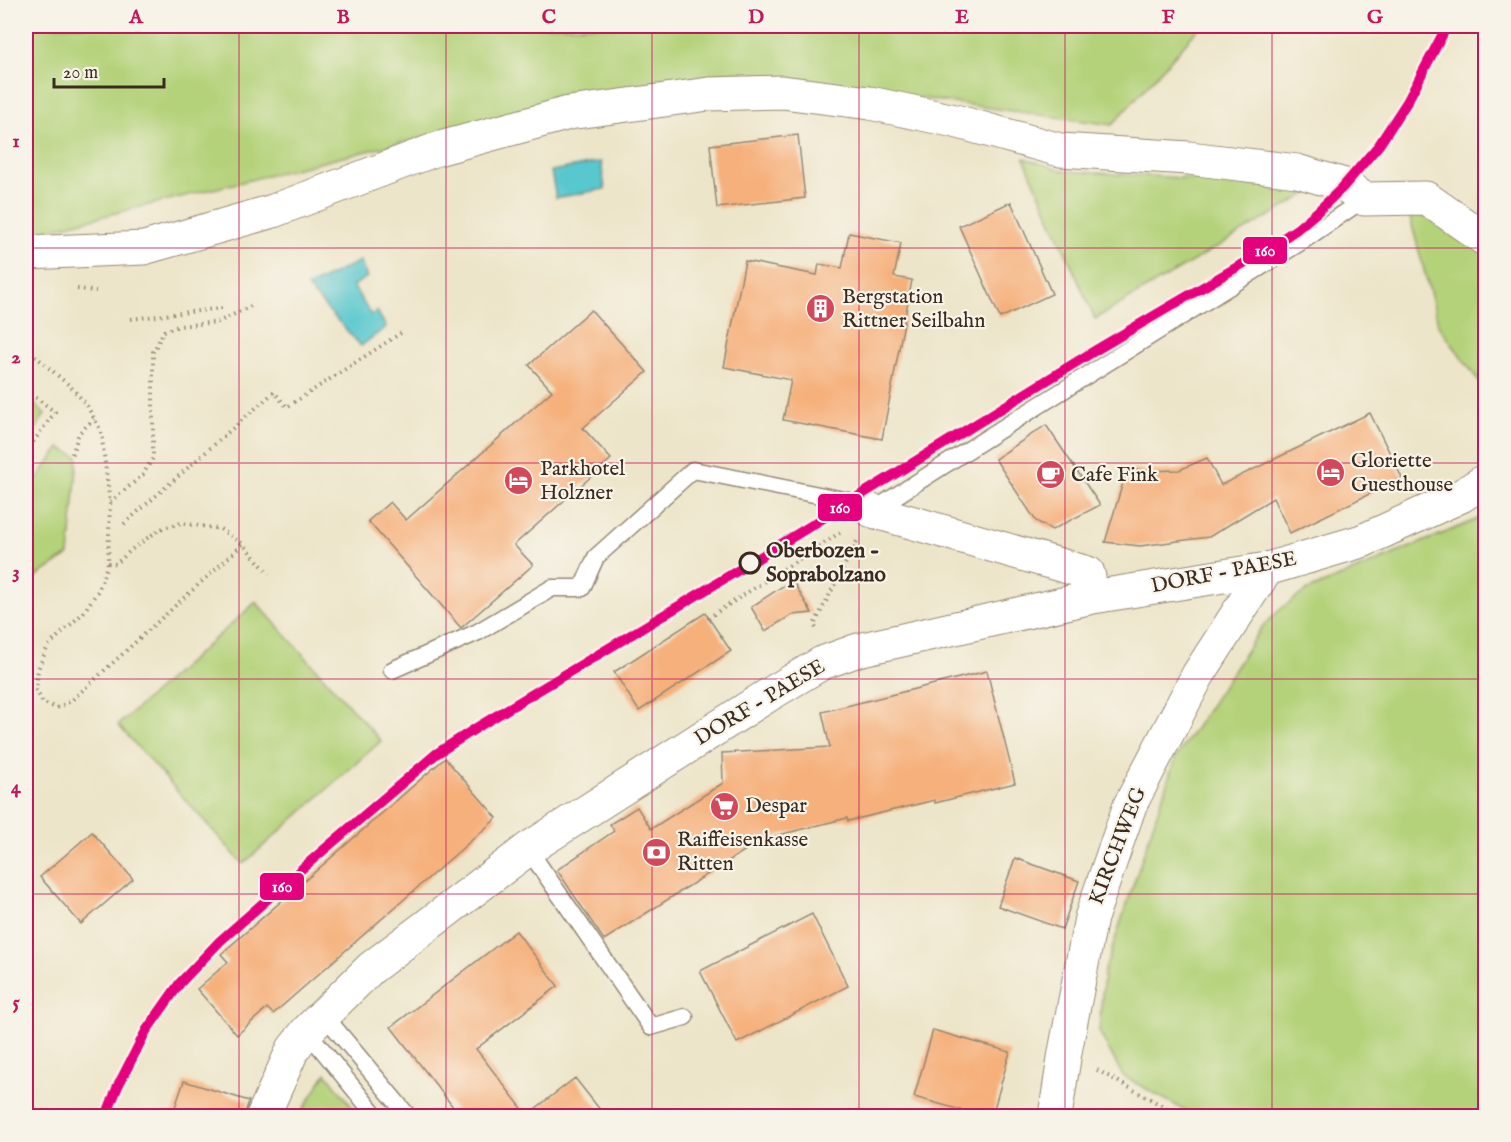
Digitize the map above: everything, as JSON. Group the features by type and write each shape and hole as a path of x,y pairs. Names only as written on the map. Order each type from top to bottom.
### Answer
{"street":[{"path":"26,253 144,248 273,211 437,149 569,113 709,94 782,92 870,103 955,121 1060,150 1189,158 1297,171 1345,185 1364,200 1426,198 1485,240"},
{"name":"DORF - PAESE","path":"263,1116 293,1049 315,1023 371,968 528,849 822,663 858,650 1093,597 1267,569 1362,541 1461,496 1485,480"},
{"path":"872,512 1088,573 1093,597"},
{"name":"KIRCHWEG","path":"1055,1116 1091,918 1130,805 1198,675 1267,569"}],"lane":[{"path":"392,670 478,632 552,588 582,588 596,557 693,470 849,501 872,512 1021,416 1305,240 1364,200"},
{"path":"528,849 651,1027 685,1017"},
{"path":"315,1023 376,1116"},
{"path":"315,1023 408,1116"}],"path":[{"path":"110,503 142,476 153,458 153,352 164,331 179,326 218,322 251,306"},
{"path":"131,319 223,308"},
{"path":"124,524 274,392 287,407 404,331"},
{"path":"26,348 71,387 86,404 100,430 110,503 108,563 98,591 83,613 48,646 38,669 36,690 43,703 57,708 71,701 243,544"},
{"path":"26,390 55,412 31,445"},
{"path":"72,454 79,433 94,419"},
{"path":"708,618 872,512"},
{"path":"818,631 814,625 872,512"},
{"path":"108,563 116,564 160,529 181,523 220,529 243,544 269,574"},
{"path":"1065,1052 1181,1116"}],"green space":[{"path":"26,26 1201,26 1112,125 735,72 546,107 26,235"},
{"path":"1024,158 1064,171 1249,182 1310,192 1095,319"},
{"path":"1408,210 1429,212 1485,250 1485,390 1439,326"},
{"path":"26,396 45,414 26,445"},
{"path":"60,448 78,457 69,555 26,583 26,492"},
{"path":"1485,516 1485,1116 1195,1116 1123,1076 1099,1031 1104,973 1175,759 1262,627 1282,608 1306,591"},
{"path":"256,602 381,741 243,864 118,725"},
{"path":"326,1073 359,1116 299,1116"}],"water":[{"path":"601,162 605,189 556,198 551,171"},
{"path":"360,261 367,277 353,286 371,315 377,311 386,327 361,346 307,287"}],"building":[{"path":"798,135 805,198 717,208 710,145"},
{"path":"1011,202 1052,294 1000,318 959,226"},
{"name":"Bergstation Rittner Seilbahn","path":"849,233 901,243 894,277 912,280 882,439 783,420 791,380 724,367 745,261 817,275 819,264 842,268"},
{"name":"Parkhotel Holzner","path":"591,310 647,372 583,428 611,459 514,545 533,565 461,628 368,521 390,502 406,520 552,391 529,365"},
{"path":"1370,413 1402,478 1290,533 1273,498 1209,537 1140,546 1105,542 1127,469 1179,470 1207,458 1221,485"},
{"path":"1046,425 1100,505 1052,530 1036,521 995,459"},
{"path":"792,580 812,613 792,615 765,631 751,607"},
{"path":"705,613 731,651 639,711 614,672"},
{"path":"987,671 1015,783 935,803 935,800 848,821 847,818 763,839 604,940 557,870 614,831 610,824 637,807 651,829 723,783 722,753 830,747 822,712"},
{"path":"445,758 497,818 273,1014 267,1008 237,1035 197,989 228,962 221,954"},
{"path":"92,832 133,879 81,924 40,877"},
{"path":"1015,858 1079,881 1062,929 998,906"},
{"path":"812,914 848,986 737,1043 700,971"},
{"path":"516,931 558,986 476,1049 527,1115 575,1078 605,1116 460,1116 391,1027"},
{"path":"933,1030 1010,1052 992,1116 983,1116 914,1097"},
{"path":"184,1081 249,1101 244,1116 172,1116"}],"transit line":[{"name":"160","path":"106,1116 118,1086 146,1031 180,983 220,941 436,754 1297,229 1342,188 1379,145 1407,102 1447,26"}],"place":[{"name":"Bergstation Rittner Seilbahn","path":"821,309"},
{"name":"Gloriette Guesthouse","path":"1330,473"},
{"name":"Cafe Fink","path":"1050,475"},
{"name":"Parkhotel Holzner","path":"519,481"},
{"name":"Oberbozen - Soprabolzano","path":"750,563"},
{"name":"Despar","path":"724,806"},
{"name":"Raiffeisenkasse Ritten","path":"656,852"}]}
